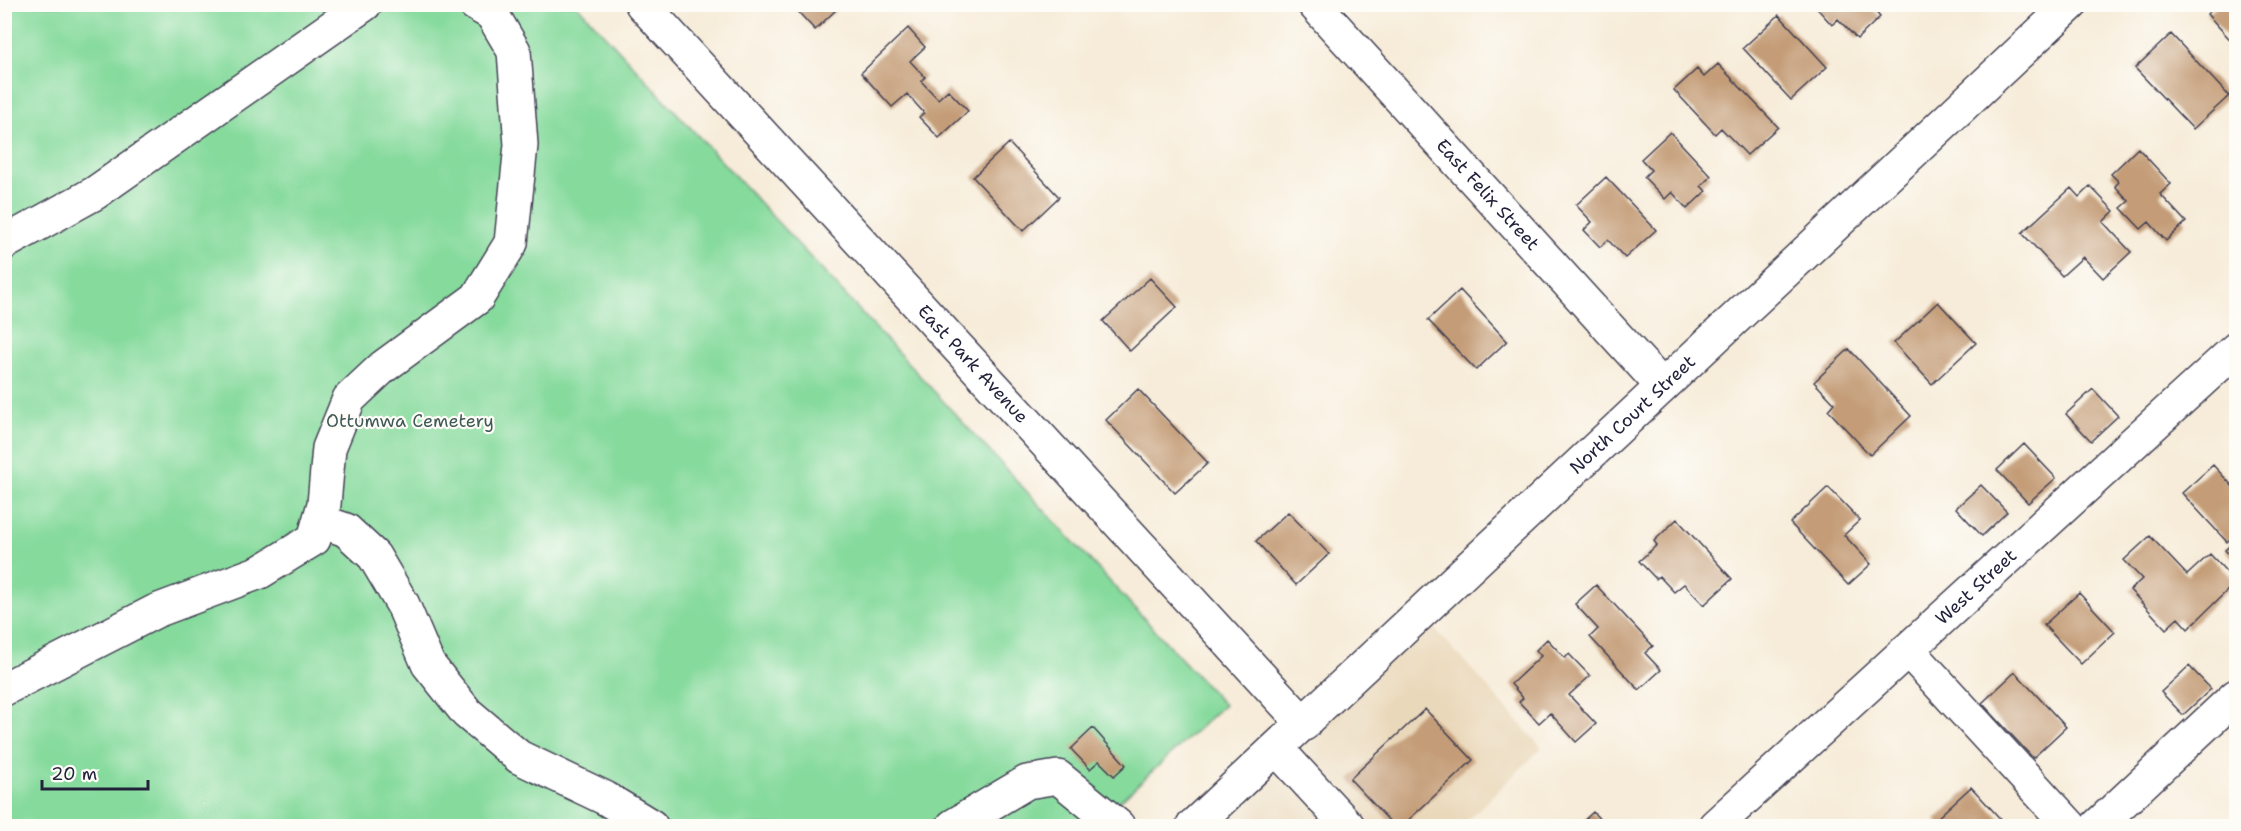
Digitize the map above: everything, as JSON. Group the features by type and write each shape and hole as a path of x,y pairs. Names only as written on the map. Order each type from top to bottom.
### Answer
{"street":[{"path":"4,243 95,193 234,98 365,4"},
{"path":"4,689 156,611 260,572 314,539 324,504 329,448 350,399 383,366 477,298 512,243 521,145 514,51 492,14 476,4"},
{"name":"East Park Avenue","path":"642,4 1304,724"},
{"name":"East Felix Street","path":"1314,4 1662,386"},
{"name":"North Court Street","path":"1193,826 2066,6"},
{"name":"West Street","path":"1715,826 2236,349"},
{"path":"320,521 346,530 374,556 403,605 428,664 467,713 519,757 605,798 651,826"},
{"path":"1908,650 2070,826"},
{"path":"2097,826 2236,696"},
{"path":"1277,749 1348,826"},
{"path":"953,826 1027,782 1058,777 1118,826"}],"shaded area":[{"path":"1421,613 1542,748 1461,826 1193,826"}],"green space":[{"name":"Ottumwa Cemetery","path":"5,5 577,5 1224,705 1093,826 5,826"}],"building":[{"path":"791,4 839,4 840,6 815,30"},
{"path":"1813,4 1869,4 1880,17 1857,39 1838,19 1832,25"},
{"path":"2218,4 2236,4 2236,46 2207,14"},
{"path":"1779,15 1827,67 1791,100 1743,48"},
{"path":"908,28 925,47 910,61 925,77 921,81 938,99 948,90 968,111 939,138 919,117 924,113 907,94 892,107 861,73"},
{"path":"2171,34 2229,96 2193,129 2135,68"},
{"path":"1718,64 1778,127 1747,155 1721,128 1715,134 1674,90 1697,69 1704,77"},
{"path":"1670,132 1711,176 1701,186 1706,191 1687,209 1672,192 1665,199 1644,177 1651,170 1641,159"},
{"path":"1009,143 1059,197 1023,231 973,177"},
{"path":"2138,148 2171,184 2160,194 2186,222 2166,241 2149,222 2141,229 2121,208 2129,201 2115,186 2119,182 2111,174"},
{"path":"1606,177 1656,230 1625,258 1608,240 1600,247 1584,230 1592,222 1576,205"},
{"path":"2090,186 2114,211 2103,222 2131,252 2103,278 2083,257 2062,276 2022,233 2071,188 2079,197"},
{"path":"1150,278 1177,307 1130,351 1103,321"},
{"path":"1460,290 1507,341 1476,370 1428,320"},
{"path":"1938,302 1976,343 1932,384 1894,343"},
{"path":"1849,349 1911,416 1870,455 1828,410 1834,403 1814,382"},
{"path":"1138,389 1208,463 1175,493 1106,420"},
{"path":"2093,389 2118,416 2091,441 2066,414"},
{"path":"2024,444 2056,478 2028,503 1997,470"},
{"path":"2213,465 2236,490 2236,534 2227,542 2182,493"},
{"path":"1981,485 2007,512 1982,536 1956,508"},
{"path":"1828,487 1860,520 1844,535 1871,564 1848,585 1790,523"},
{"path":"1288,512 1329,554 1296,585 1256,541"},
{"path":"1677,519 1732,579 1704,605 1684,584 1674,592 1659,576 1656,579 1639,561 1657,545 1654,541"},
{"path":"2150,536 2187,575 2210,554 2236,582 2188,629 2178,618 2166,629 2130,590 2142,579 2124,560"},
{"path":"2236,540 2236,562 2225,550"},
{"path":"1596,585 1653,646 1645,653 1661,670 1639,690 1590,637 1598,629 1575,604"},
{"path":"2079,593 2115,632 2081,664 2044,625"},
{"path":"1547,639 1565,658 1569,654 1590,676 1569,695 1596,724 1576,742 1550,713 1539,723 1519,702 1523,698 1511,684 1541,656 1536,650"},
{"path":"2189,666 2211,689 2183,715 2161,692"},
{"path":"2015,672 2066,727 2033,758 1982,703"},
{"path":"1425,709 1473,760 1402,826 1394,826 1350,779"},
{"path":"1093,728 1126,765 1114,776 1099,761 1090,769 1071,749"},
{"path":"1971,787 2005,826 1942,826 1935,820"},
{"path":"1593,812 1606,826 1578,826"}]}
